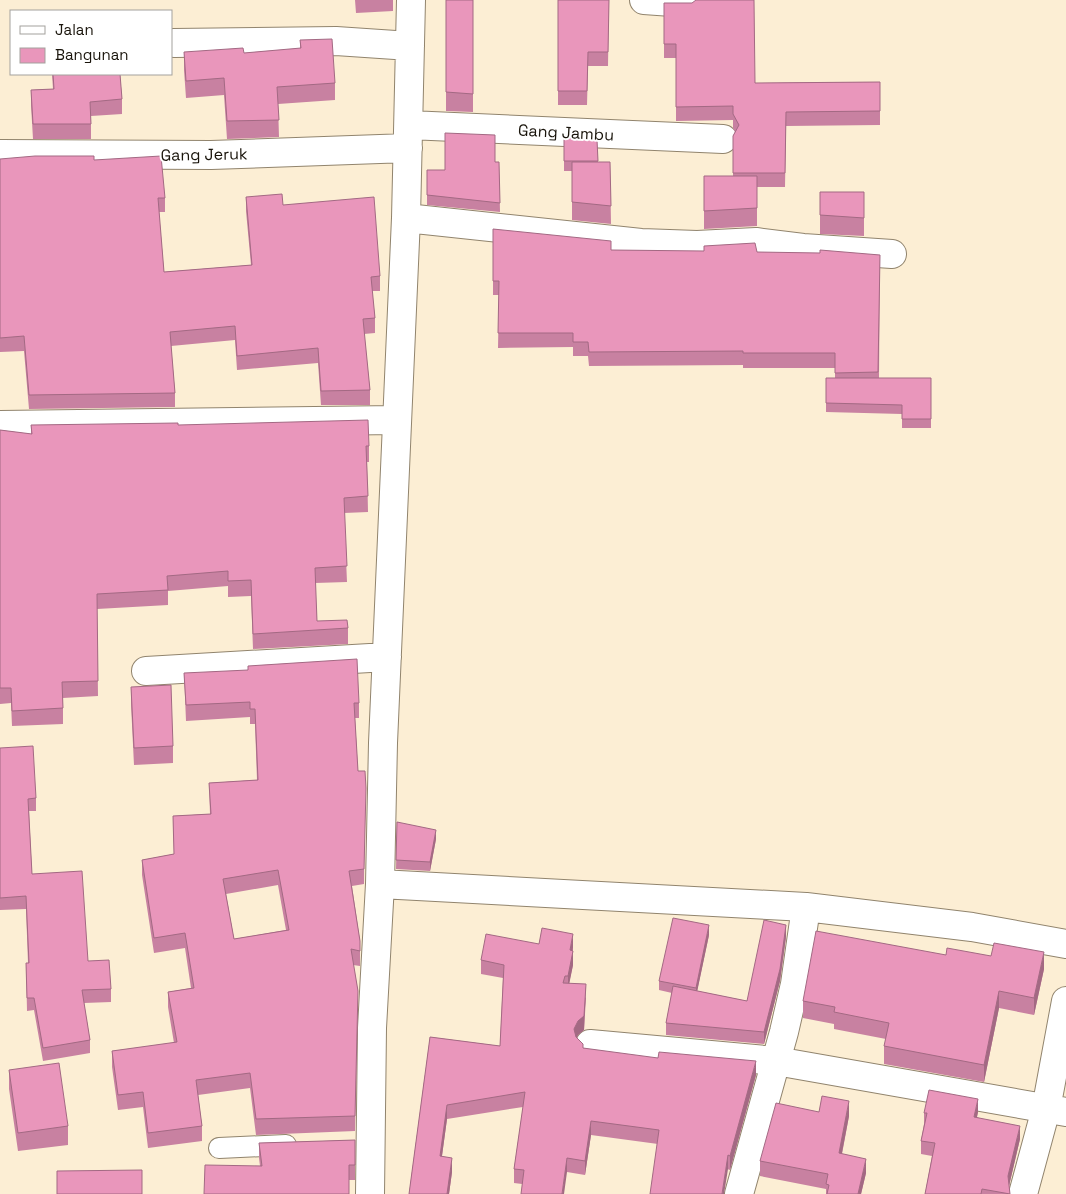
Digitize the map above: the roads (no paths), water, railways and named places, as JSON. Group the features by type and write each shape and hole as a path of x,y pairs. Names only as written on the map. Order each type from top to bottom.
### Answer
{"street":[{"path":"370,1194 361,1142 372,1028 380,884 383,743 406,218 410,0"},
{"path":"644,0 686,3"},
{"path":"174,43 336,41 410,46"},
{"name":"Gang Jambu","path":"408,136 723,139"},
{"name":"Gang Jeruk","path":"0,154 211,155 408,136"},
{"path":"406,218 641,243 697,245 756,242 803,248 892,254"},
{"path":"0,425 396,420"},
{"path":"146,671 387,657"},
{"path":"380,884 806,907 972,927 1066,944"},
{"path":"739,1194 776,1060 794,984 806,907"},
{"path":"1023,1194 1056,1111 1066,1001"},
{"path":"590,1044 776,1060 1056,1111"}],"lane":[{"path":"219,1148 304,1145"}]}
